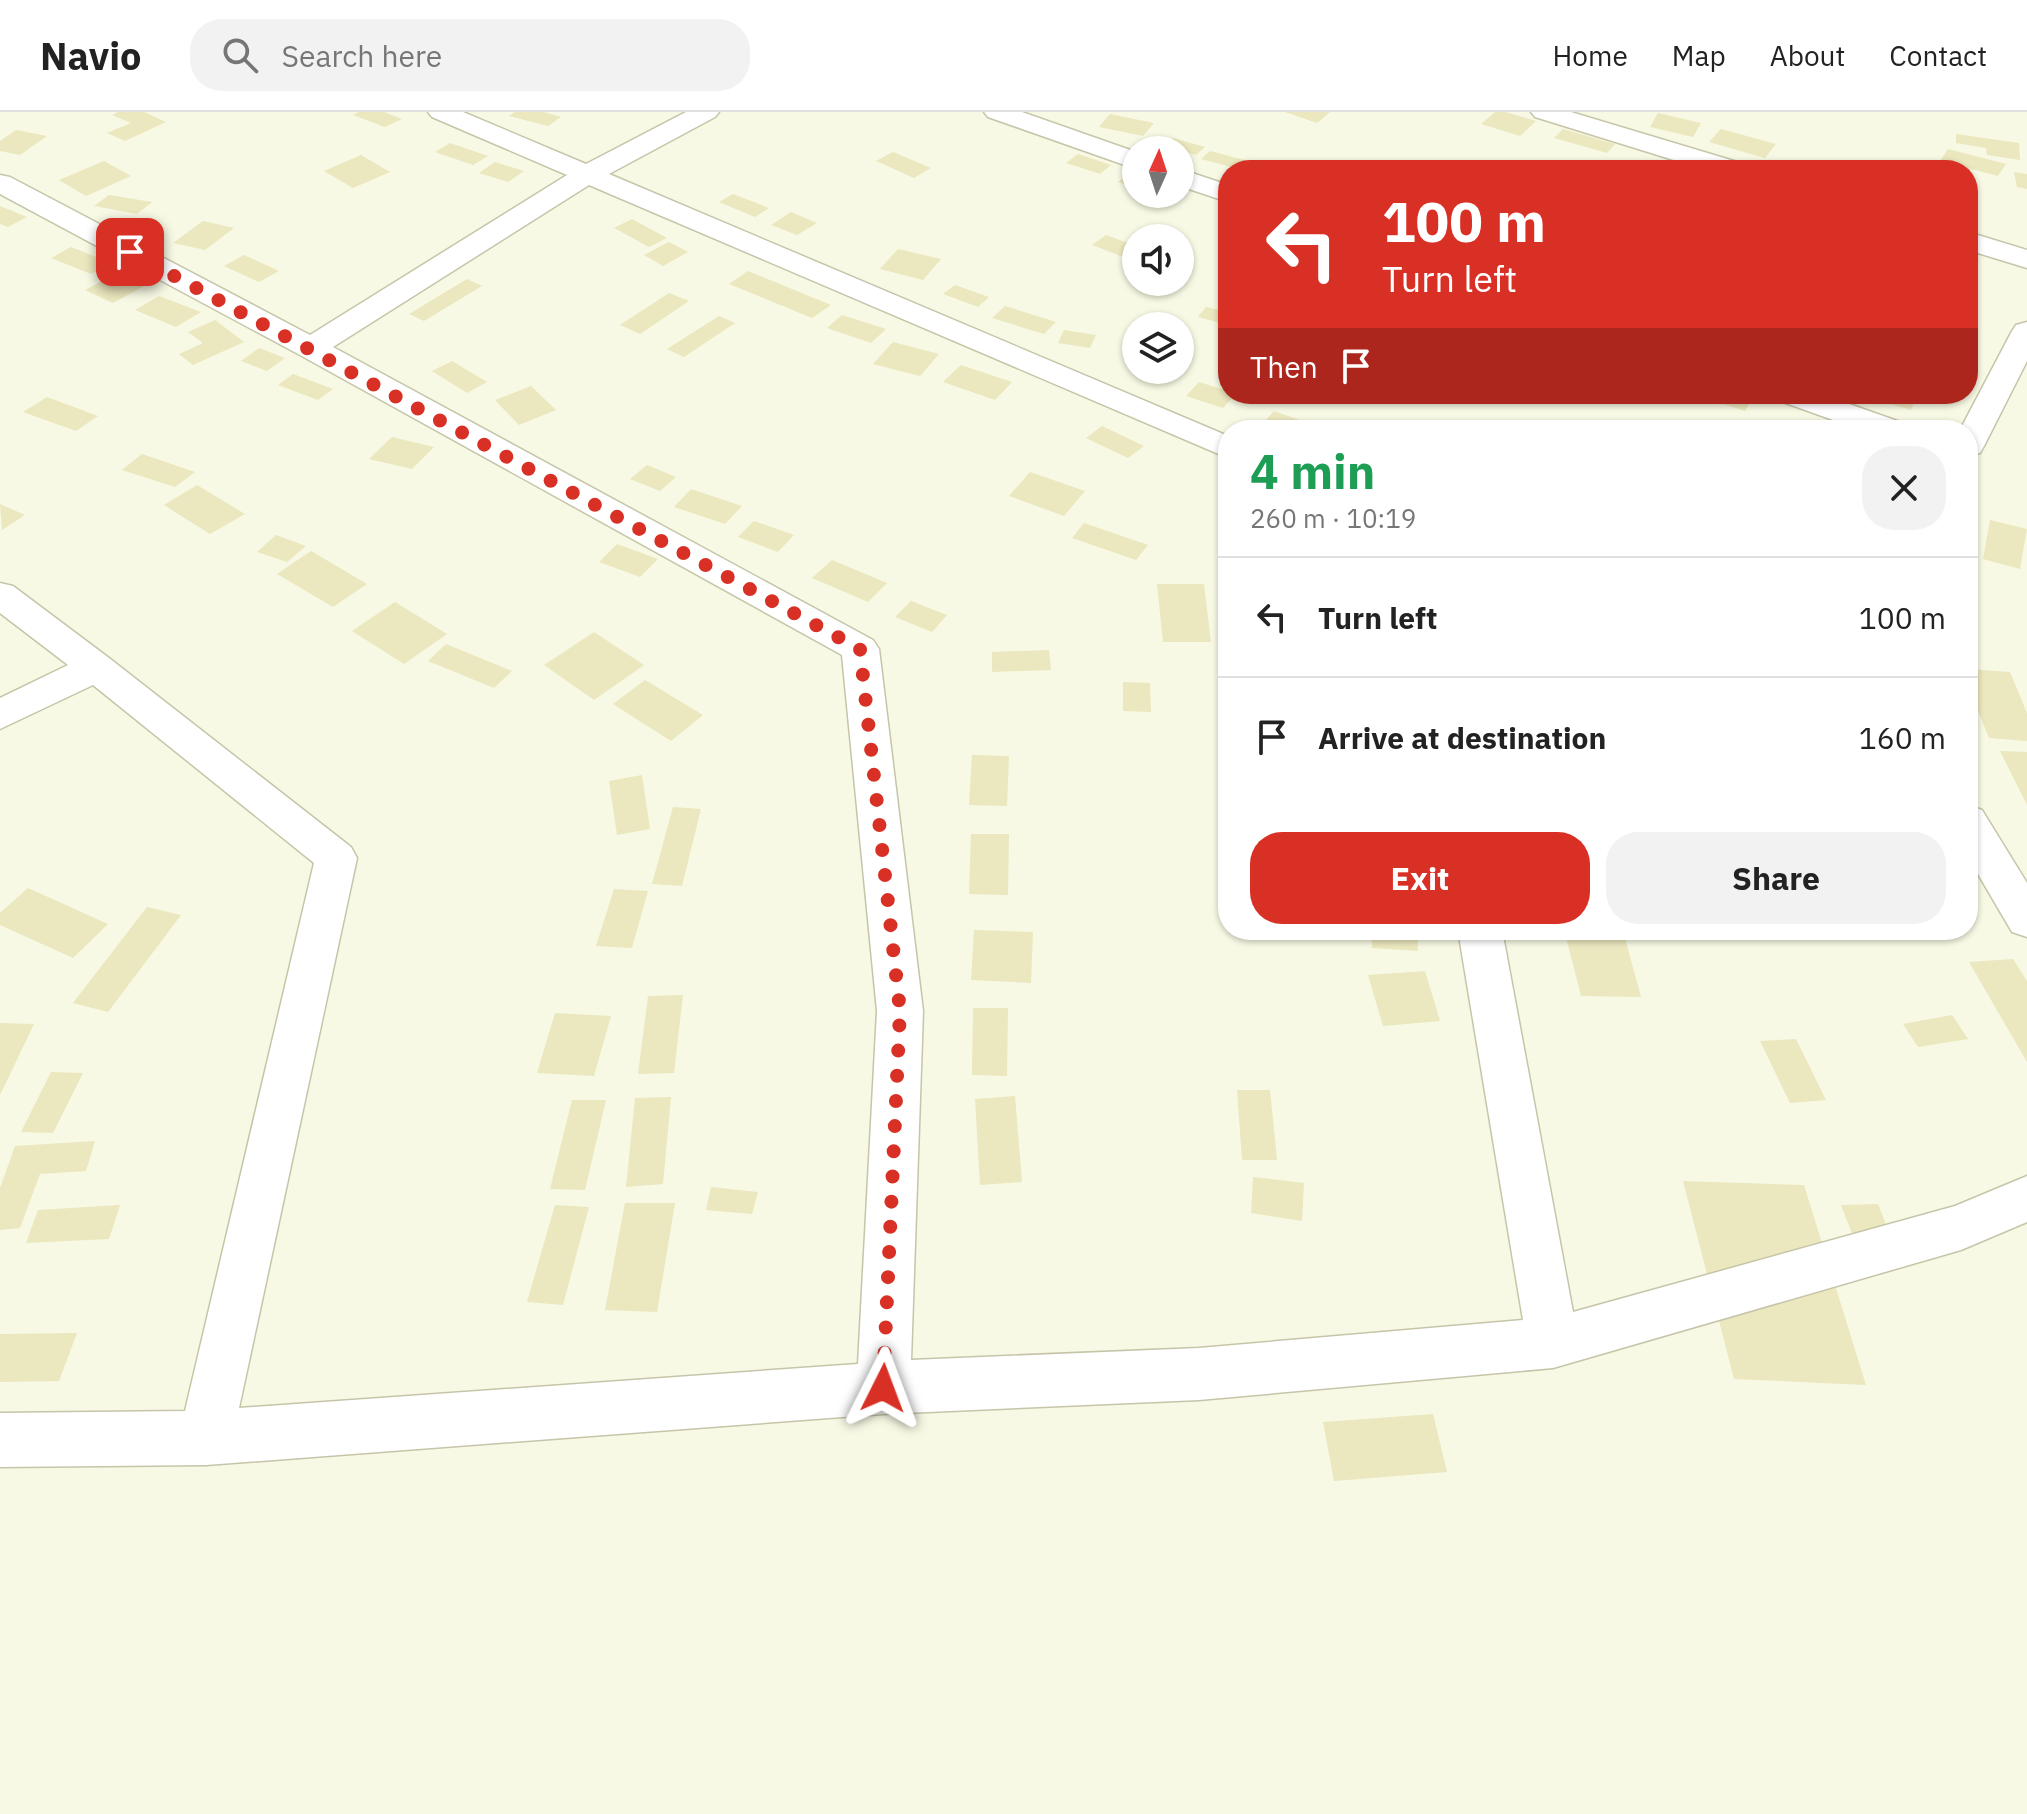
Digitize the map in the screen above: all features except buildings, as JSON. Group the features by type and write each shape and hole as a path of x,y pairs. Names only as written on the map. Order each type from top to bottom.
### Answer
{"street":[{"path":"441,112 1218,444"},
{"path":"311,348 586,175 706,112"},
{"path":"997,112 1122,156"},
{"path":"1544,112 1701,160"},
{"path":"1194,182 1218,190"},
{"path":"0,183 311,348 860,649 900,1011 883,1388"},
{"path":"1978,244 2027,259"},
{"path":"1978,427 2027,331"},
{"path":"1819,404 1864,420"},
{"path":"0,595 96,667 336,858 206,1438"},
{"path":"0,715 96,667"},
{"path":"1978,838 2027,920"},
{"path":"1482,940 1553,1343"},
{"path":"0,1440 206,1438 883,1388 1199,1374 1553,1343 1961,1227 2027,1198"}],"route":[{"path":"130,252 860,649 900,1011 883,1388"}]}
